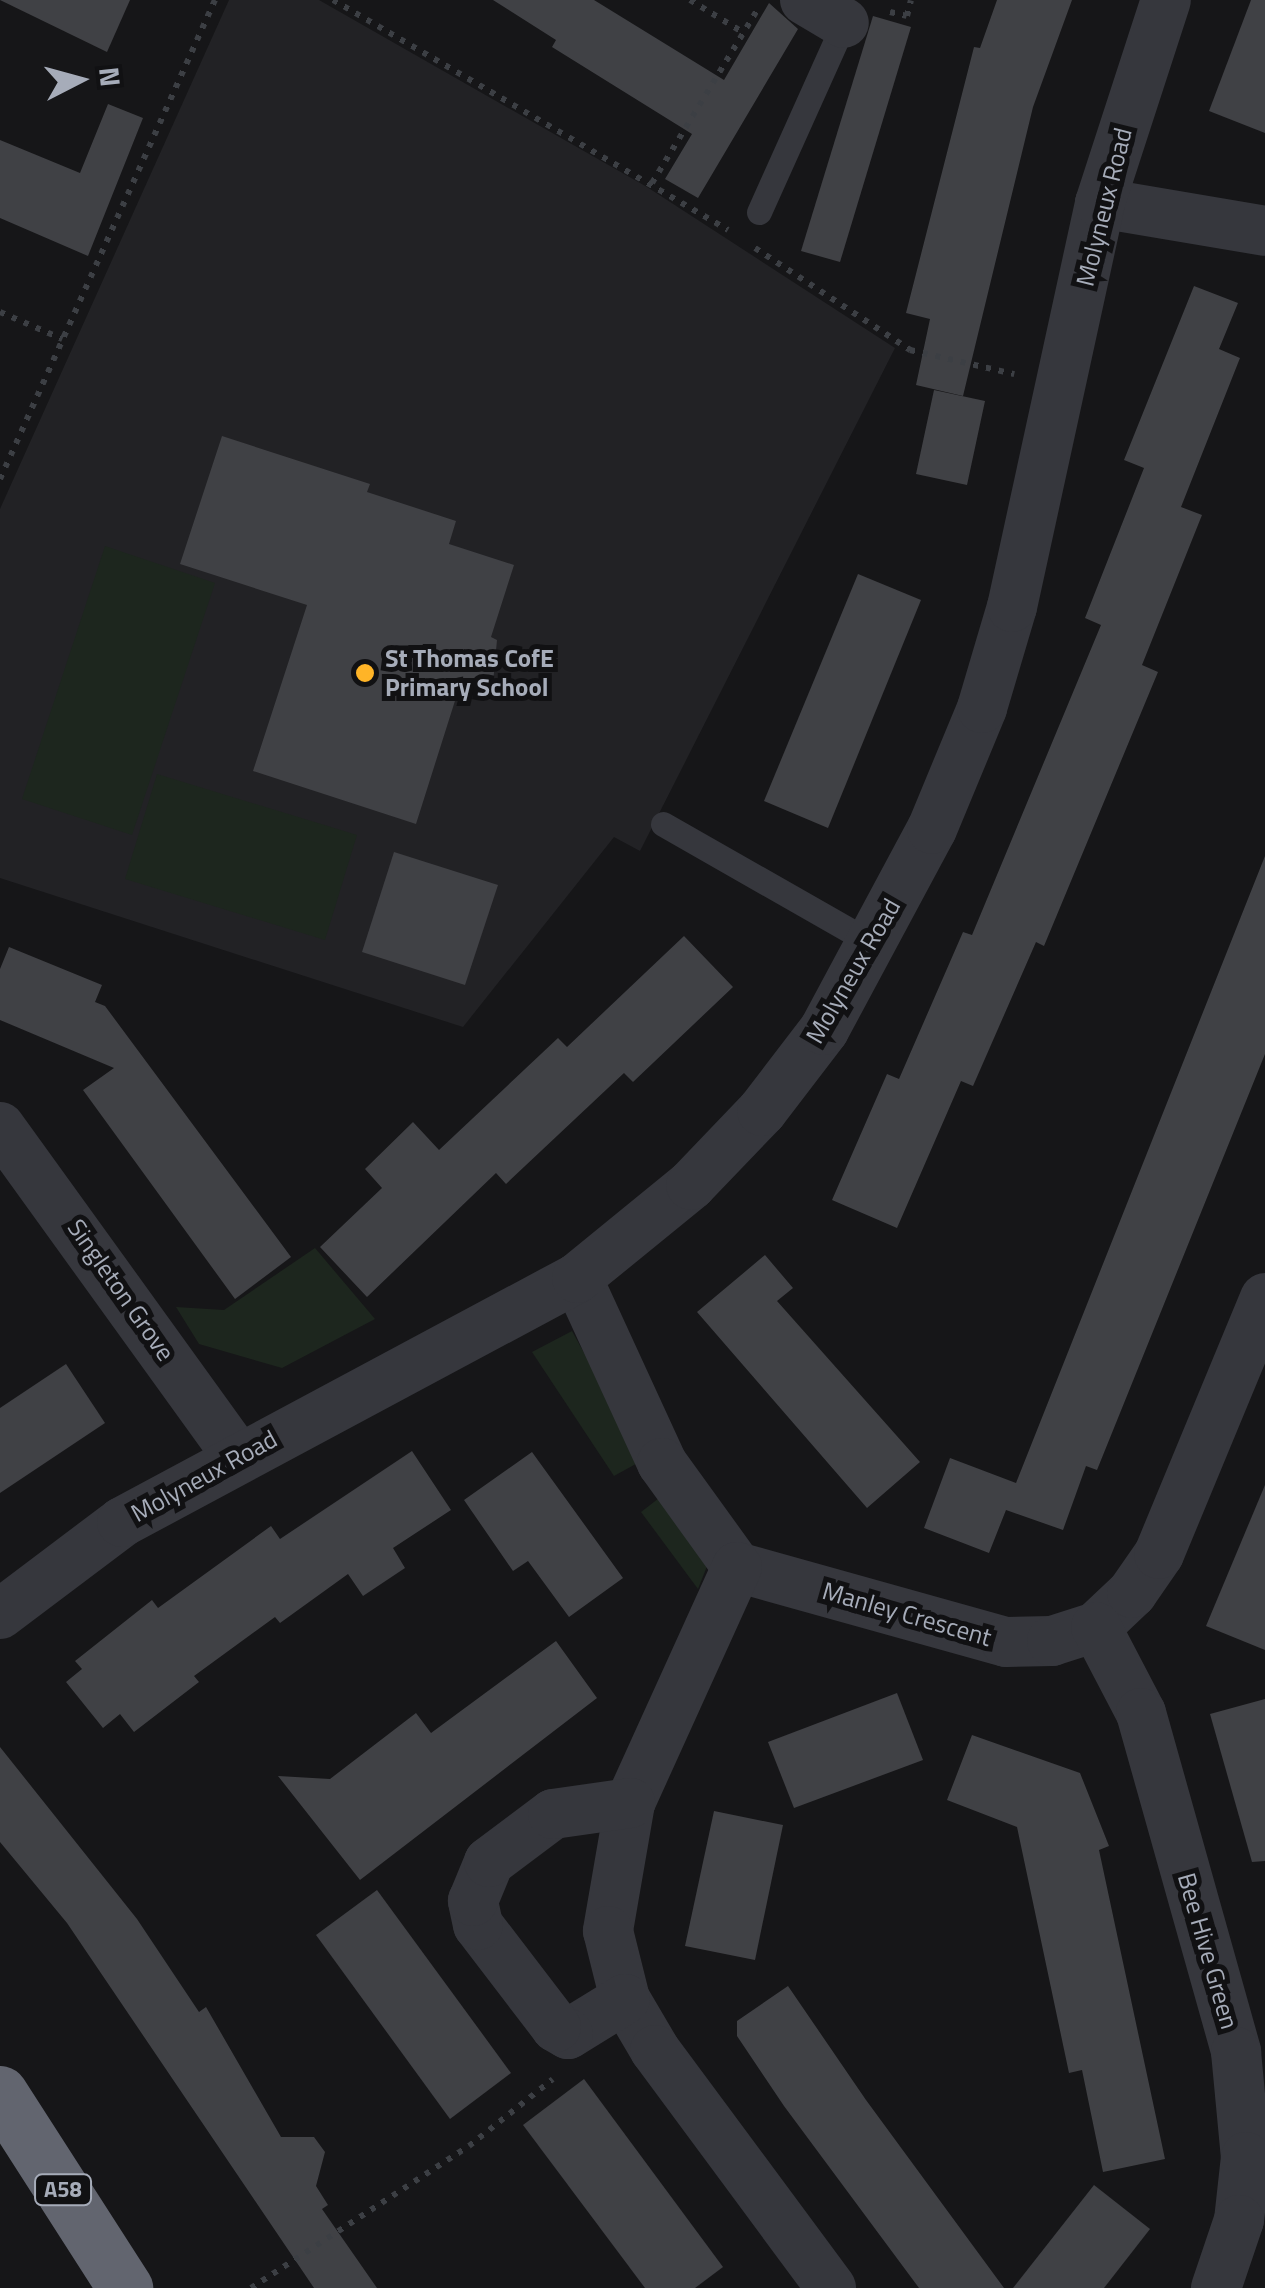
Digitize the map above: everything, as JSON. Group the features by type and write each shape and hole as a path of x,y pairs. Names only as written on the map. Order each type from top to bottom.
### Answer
{"highway":[{"name":"A58","path":"0,2093 125,2288"}],"street":[{"name":"Molyneux Road","path":"0,1614 122,1522 237,1456 576,1278 690,1185 762,1111 824,1030 932,829 982,708 1062,386 1100,202 1166,0"},
{"path":"1100,202 1265,230"},
{"name":"Singleton Grove","path":"0,1127 237,1456"},
{"path":"576,1278 662,1463 737,1567 630,1803 608,1931 625,1999 831,2288"},
{"name":"Manley Crescent","path":"737,1567 1006,1642 1052,1641 1096,1626 1132,1593 1159,1554 1265,1298"},
{"name":"Bee Hive Green","path":"1096,1626 1141,1713 1236,2052 1246,2158 1240,2220 1216,2288"},
{"path":"625,1999 568,2034 556,2027 478,1925 474,1901 490,1862 554,1814 630,1803"}],"lane":[{"path":"758,212 824,12"},
{"path":"663,824 872,943"}],"path":[{"path":"0,479 215,0"},
{"path":"333,0 652,183 736,236"},
{"path":"690,0 744,34"},
{"path":"652,183 763,0"},
{"path":"752,246 910,350 1062,386"},
{"path":"0,312 62,340"},
{"path":"250,2288 469,2146 570,2066"}],"shaded area":[{"name":"St Thomas CofE Primary School","path":"229,0 319,0 647,187 895,348 640,851 614,837 463,1027 0,878 0,509"},
{"path":"105,546 215,583 132,835 22,799"},
{"path":"157,774 357,835 325,940 125,879"},
{"path":"315,1248 375,1319 282,1368 199,1344 176,1307 224,1310"},
{"path":"572,1331 643,1460 614,1476 532,1352"},
{"path":"663,1495 711,1556 698,1589 641,1512"}],"building":[{"path":"0,0 130,0 107,52"},
{"path":"493,0 594,0 724,80 769,3 798,29 698,198 665,179 692,134 552,47 556,40"},
{"path":"997,0 1072,0 1033,107 963,396 916,385 930,319 906,313 974,47 980,48"},
{"path":"1251,0 1265,0 1265,133 1209,111"},
{"path":"873,16 911,27 840,262 801,251"},
{"path":"108,104 143,118 88,256 0,218 0,140 80,173"},
{"path":"1194,286 1238,303 1219,349 1240,358 1181,507 1202,515 1142,665 1158,672 1044,946 1036,942 973,1086 961,1081 897,1228 832,1200 887,1074 899,1079 963,932 972,935 1101,625 1085,618 1144,468 1124,460"},
{"path":"934,390 985,401 967,485 916,474"},
{"path":"222,436 370,484 367,492 456,521 449,544 514,565 491,637 497,640 492,694 460,685 416,824 253,771 307,605 180,564"},
{"path":"858,574 921,600 828,828 764,801"},
{"path":"394,852 498,885 465,985 362,952"},
{"path":"1265,856 1265,1054 1097,1470 1086,1466 1063,1530 1006,1510 989,1553 924,1528 950,1458 1016,1483"},
{"path":"684,936 733,987 633,1082 624,1073 506,1184 496,1173 367,1297 320,1247 382,1188 365,1169 413,1122 439,1150 558,1038 567,1047"},
{"path":"9,947 102,985 95,1002 105,1006 291,1257 235,1299 83,1090 114,1068 0,1020 0,969"},
{"path":"765,1255 793,1288 777,1301 920,1462 867,1508 697,1312"},
{"path":"66,1364 105,1423 0,1493 0,1408"},
{"path":"412,1451 451,1510 393,1548 405,1568 363,1596 348,1574 280,1623 275,1617 194,1676 199,1682 134,1732 120,1714 103,1728 66,1682 82,1669 75,1661 152,1600 158,1608 271,1526 280,1539"},
{"path":"532,1452 623,1578 569,1617 528,1561 513,1571 464,1500"},
{"path":"1265,1485 1265,1650 1206,1626"},
{"path":"556,1641 597,1698 360,1880 278,1776 330,1779 416,1713 431,1733"},
{"path":"897,1693 923,1760 794,1808 768,1742"},
{"path":"1265,1699 1265,1861 1252,1862 1210,1714"},
{"path":"972,1735 1080,1773 1109,1846 1099,1850 1165,2159 1103,2172 1082,2070 1069,2073 1017,1827 947,1800"},
{"path":"0,1747 137,1919 199,2012 206,2007 281,2137 314,2137 325,2152 316,2186 328,2205 322,2209 377,2288 314,2288 67,1923 0,1842"},
{"path":"714,1811 783,1825 755,1960 685,1946"},
{"path":"377,1890 511,2073 450,2119 316,1935"},
{"path":"788,1986 1004,2288 919,2288 784,2106 737,2036 737,2021"},
{"path":"584,2079 723,2267 695,2288 645,2288 523,2125"},
{"path":"1094,2185 1150,2229 1104,2288 1013,2288"}],"place":[{"name":"St Thomas CofE Primary School","path":"365,673"}]}
